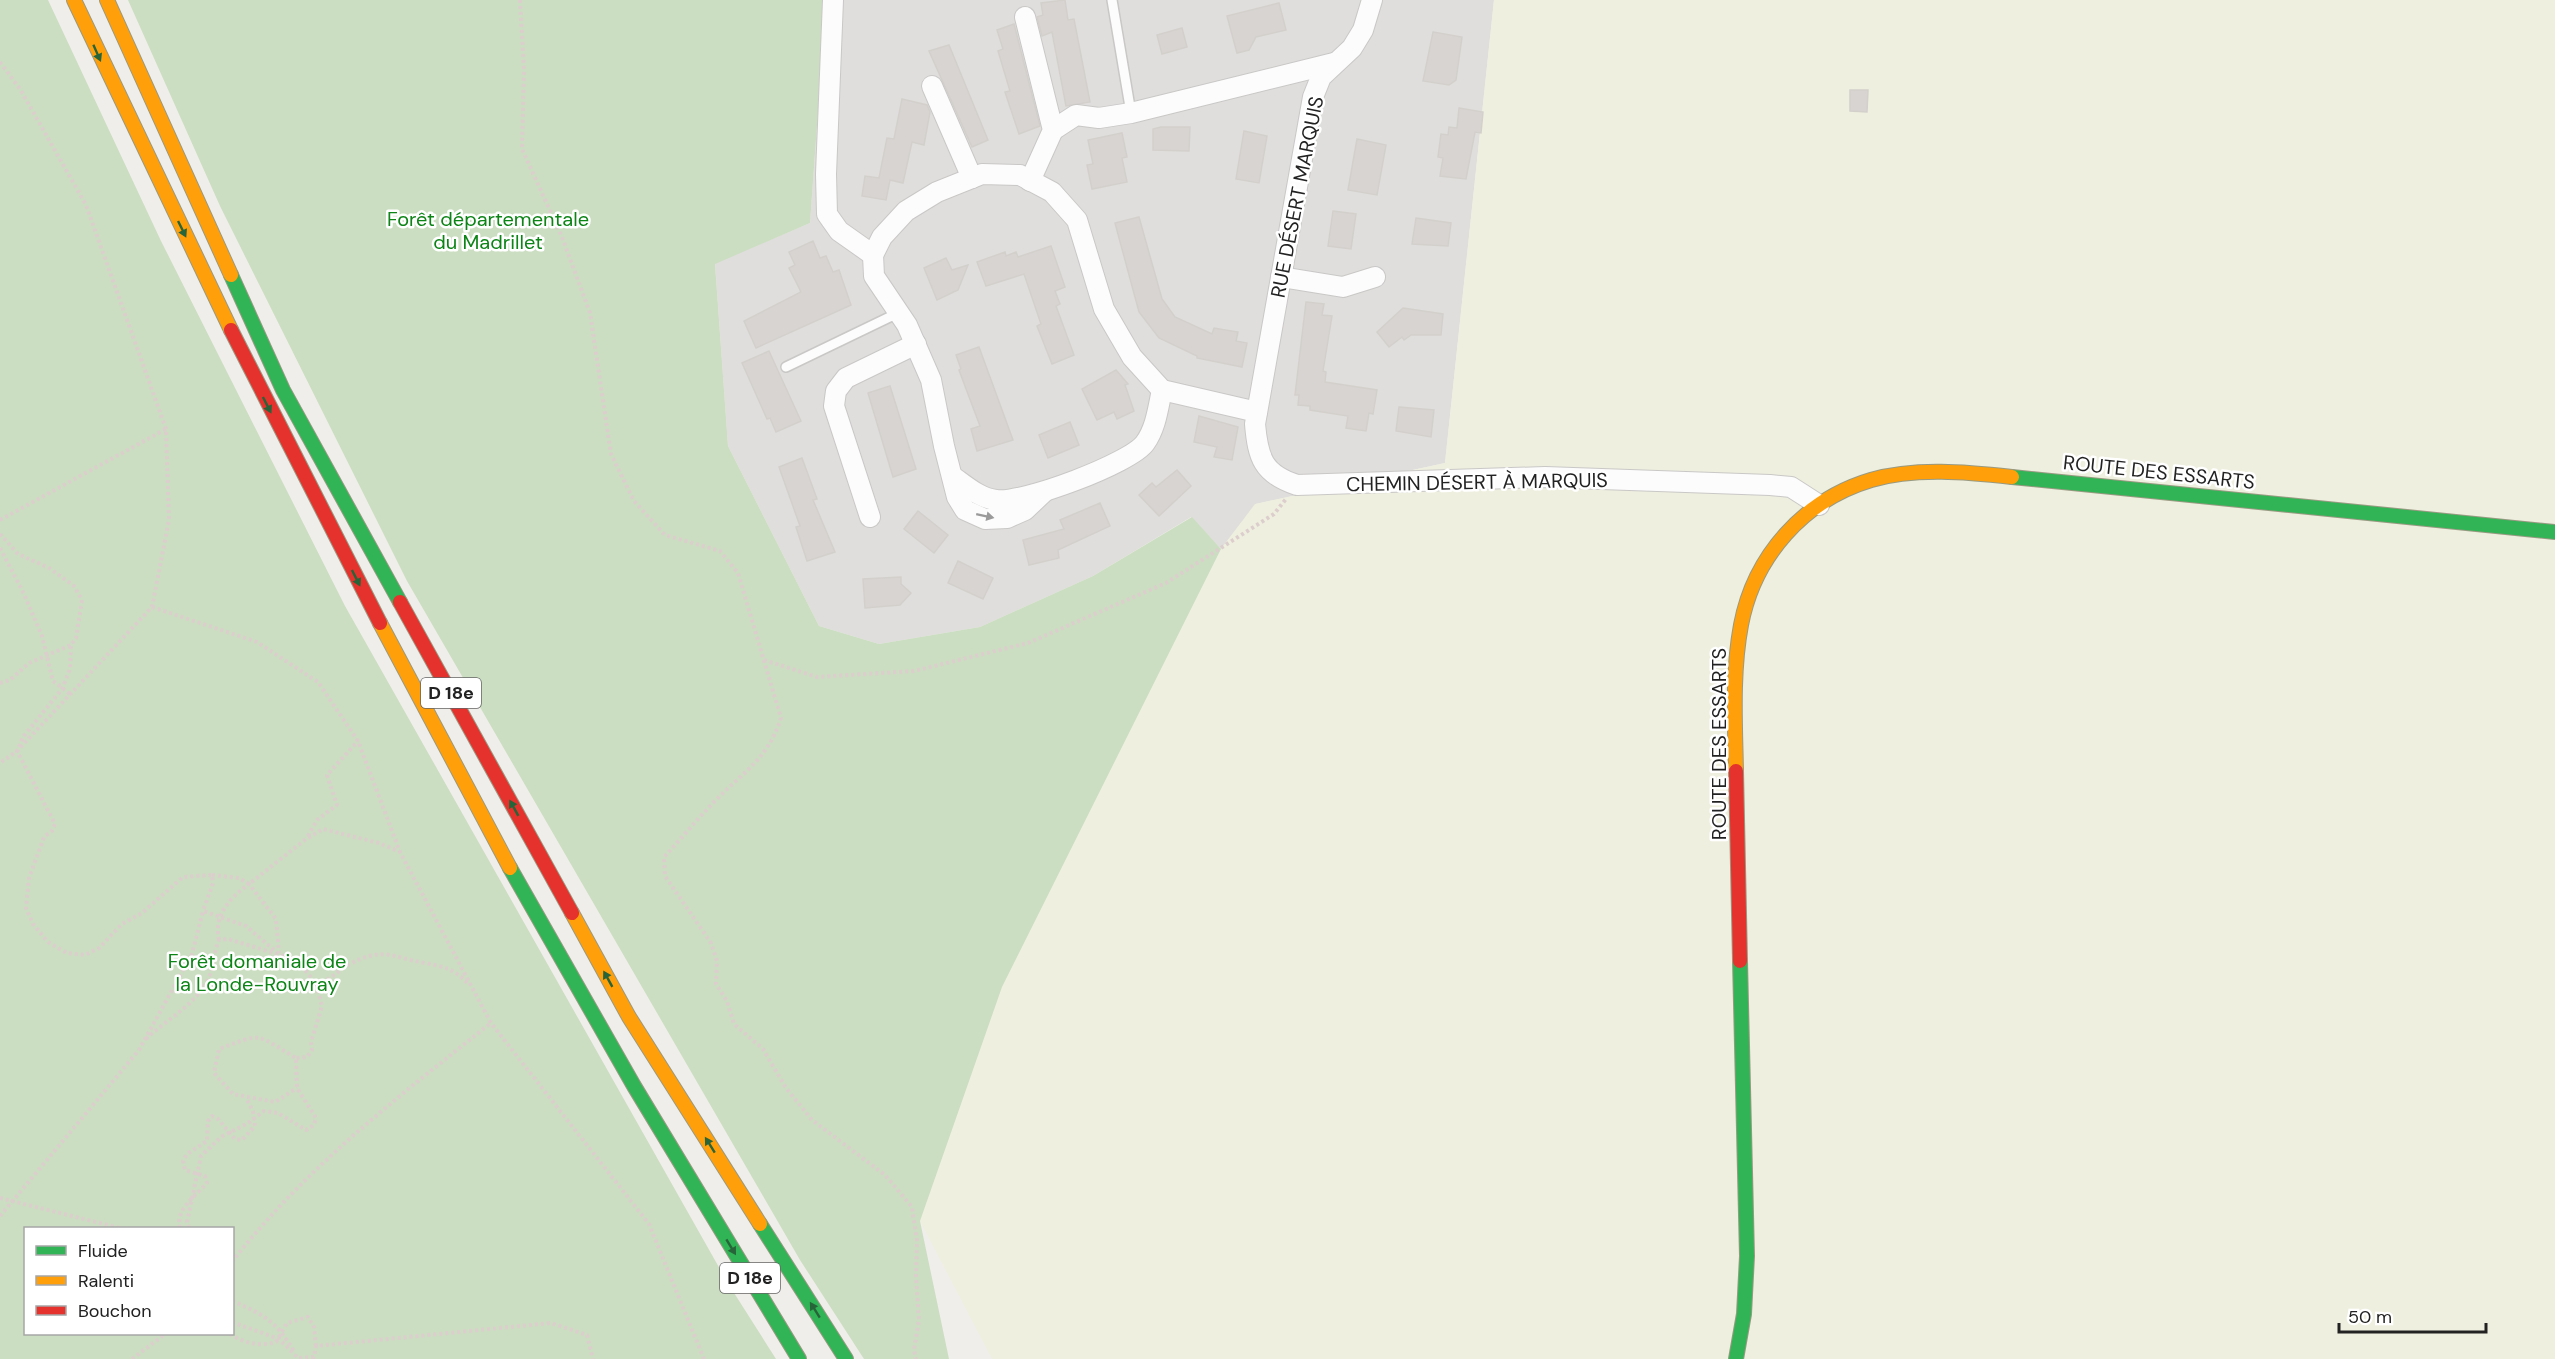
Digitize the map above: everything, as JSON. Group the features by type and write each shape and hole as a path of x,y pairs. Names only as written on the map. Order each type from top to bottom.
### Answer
{"main road":[{"name":"D 18e","path":"74,0 118,99 263,398 393,648 530,904 611,1048 799,1359"},
{"name":"D 18e","path":"107,0 283,390 629,1017 846,1359"},
{"name":"ROUTE DES ESSARTS","path":"1736,1359 1744,1314 1747,1256 1735,714 1737,663 1741,622 1761,564 1798,519 1838,493 1872,480 1938,472 1994,475 2555,532"}],"street":[{"path":"833,0 826,174 827,214 839,231 873,255"},
{"name":"RUE DÉSERT MARQUIS","path":"1257,412 1313,97 1321,76 1352,48 1363,30 1372,0"},
{"path":"1025,17 1053,130"},
{"path":"1030,181 1053,130 1076,115 1099,118 1131,113 1334,63"},
{"path":"932,86 972,178"},
{"path":"1162,390 1155,424 1145,445 1098,470 1044,492 1016,500 996,500 977,494 952,476 931,380 916,344 874,276 873,255 882,237 906,211 937,192 982,174 1020,175 1052,192 1077,220 1104,309 1132,357 1162,390 1257,412"},
{"path":"1281,277 1343,287 1375,277"},
{"path":"870,517 834,406 836,391 846,378 916,344"},
{"name":"CHEMIN DÉSERT À MARQUIS","path":"1257,412 1257,446 1263,463 1278,479 1297,485 1545,477 1770,485 1791,487 1819,505"}],"lane":[{"path":"1112,0 1131,113"},
{"path":"786,367 898,313"}],"path":[{"path":"520,0 524,70 522,149 562,237 590,313 612,454 634,501 666,535 720,551 738,573 781,718 774,739 755,765 715,801 664,857 665,876 711,943 717,961 716,984 727,1001 734,1024 764,1049 786,1088 812,1120 885,1174 912,1207 917,1241 916,1277 919,1320 914,1350 916,1359"},
{"path":"0,62 20,89 86,206 166,429 169,520 152,607 17,751 0,763"},
{"path":"0,520 166,429"},
{"path":"763,660 817,677 914,671 1028,643 1166,583 1274,514 1297,485"},
{"path":"0,534 18,554 49,568 74,586 82,600 76,638 71,645 29,663 10,680 0,683"},
{"path":"0,548 24,594 53,681 70,694"},
{"path":"152,607 257,642 318,682 358,741 400,852 491,1023 649,1224 704,1359"},
{"path":"17,751 23,737 63,689 70,669 71,645"},
{"path":"306,839 316,820 337,805 327,775 358,741"},
{"path":"17,751 55,824 52,831 44,837 29,878 26,908 33,924 48,942 67,953 85,955 99,948 122,924 142,913 183,877 212,875 239,878 249,884 276,919 277,947 280,956"},
{"path":"0,754 5,760"},
{"path":"0,1216 14,1202 147,1039 186,1006 206,984 219,940 217,930 220,917 232,897 306,839 323,829 379,843 400,852"},
{"path":"139,1050 192,954 213,883 212,875"},
{"path":"203,911 246,926 280,956"},
{"path":"219,940 228,939 297,960 316,984 322,1005 310,1042 312,1050 307,1057 296,1058 259,1036 247,1037 219,1049 214,1073 233,1094 246,1098 275,1102 297,1088"},
{"path":"316,984 349,965 381,953 396,954 423,963 445,965 459,973 474,992"},
{"path":"234,1260 295,1191 385,1108 491,1023"},
{"path":"189,1227 187,1222 201,1156 228,1133 264,1111 278,1113 306,1130 314,1125 316,1118 297,1088 296,1058"},
{"path":"180,1227 180,1215 207,1183 205,1176 185,1170 183,1161 187,1154 207,1141 208,1121 212,1116 218,1119 235,1139 242,1140 255,1126 253,1111 246,1098"},
{"path":"0,1198 116,1227"},
{"path":"234,1302 259,1312 282,1330 298,1359"},
{"path":"232,1335 242,1342 269,1345 279,1339 282,1330 292,1319 308,1317 314,1327 316,1346 314,1358 298,1359"},
{"path":"234,1323 279,1339 298,1359"},
{"path":"316,1346 551,1323 587,1335 593,1359"},
{"path":"132,1359 164,1335"}],"shaded area":[{"path":"826,0 1494,0 1445,463 1256,504 1221,549 1191,517 1093,576 980,627 879,644 819,626 728,446 715,263 810,223"}],"green space":[{"name":"Forêt domaniale de la Londe-Rouvray","path":"0,0 48,0 161,241 345,606 729,1285 776,1359 0,1359"},
{"name":"Forêt départementale du Madrillet","path":"128,0 826,0 810,223 715,264 728,446 819,626 879,644 980,627 1093,576 1192,517 1221,549 1002,987 920,1221 949,1359 864,1359 800,1260 407,581 220,206"},
{"path":"1494,0 2555,0 2555,1359 992,1359 920,1221 1002,987 1221,549 1255,504 1445,463"}],"building":[{"path":"1065,0 1068,20 1074,19 1090,102 1066,106 1052,32 1042,36 1037,17 1043,15 1041,3"},
{"path":"1279,3 1286,30 1256,37 1249,50 1237,53 1227,16"},
{"path":"1014,24 1040,126 1019,134 1005,92 1010,91 998,51 1003,49 997,30"},
{"path":"1182,28 1187,47 1162,54 1157,35"},
{"path":"1433,32 1462,37 1456,80 1449,85 1423,81"},
{"path":"949,45 988,140 972,147 929,51"},
{"path":"1850,90 1868,90 1867,112 1850,111"},
{"path":"902,99 927,105 930,112 924,145 912,142 903,183 890,180 886,200 862,196 865,176 879,178 887,138 894,139"},
{"path":"1459,108 1483,112 1481,133 1475,132 1466,179 1440,176 1443,158 1438,157 1441,134 1448,135 1449,127 1457,128"},
{"path":"1190,127 1189,151 1153,150 1153,129"},
{"path":"1244,131 1267,136 1259,183 1236,179"},
{"path":"1122,133 1127,157 1122,158 1127,182 1092,189 1087,165 1093,164 1088,140"},
{"path":"1357,139 1386,145 1377,195 1348,190"},
{"path":"1333,211 1356,214 1351,249 1328,246"},
{"path":"1139,217 1162,299 1175,317 1212,334 1214,328 1238,332 1236,341 1247,343 1242,367 1197,358 1159,338 1139,312 1115,223"},
{"path":"1416,218 1451,223 1448,246 1412,244"},
{"path":"813,241 820,258 826,256 833,272 839,270 851,305 756,348 744,321 801,292 789,268 795,265 789,252"},
{"path":"1051,246 1065,287 1055,291 1060,304 1056,306 1074,355 1052,364 1037,326 1041,324 1024,274 986,286 977,262 1005,252 1006,256 1016,252 1018,257"},
{"path":"946,258 952,270 968,265 958,290 937,300 924,268"},
{"path":"1306,302 1324,304 1322,315 1332,316 1323,371 1326,372 1325,382 1377,390 1373,414 1369,413 1366,431 1346,428 1348,416 1310,410 1310,406 1298,405 1299,395 1295,395"},
{"path":"1403,308 1443,314 1441,335 1411,335 1404,340 1402,337 1389,347 1377,332"},
{"path":"979,347 1013,440 977,451 971,429 980,426 959,370 961,369 956,355"},
{"path":"769,351 801,421 776,432 770,418 767,419 742,363"},
{"path":"1116,370 1128,384 1125,385 1134,411 1117,419 1114,412 1097,420 1082,389"},
{"path":"890,386 916,469 893,477 868,393"},
{"path":"1399,407 1434,410 1431,437 1396,431"},
{"path":"1199,416 1238,427 1232,460 1214,457 1217,447 1194,442"},
{"path":"1070,422 1079,445 1048,458 1039,435"},
{"path":"802,458 817,499 813,500 835,552 807,561 796,527 800,526 779,467"},
{"path":"1177,470 1191,486 1159,516 1139,495 1152,483 1156,487"},
{"path":"1100,503 1110,526 1058,550 1059,558 1029,565 1023,540 1064,529 1060,520"},
{"path":"918,511 948,535 934,553 904,529"},
{"path":"958,561 993,578 983,599 948,583"},
{"path":"901,577 901,584 911,593 900,605 865,608 863,579"}],"traffic: fast":[{"path":"231,275 283,390 400,602"},
{"path":"2012,477 2555,532"},
{"path":"510,868 634,1086 799,1359"},
{"path":"1736,1359 1744,1314 1747,1256 1740,961"},
{"path":"760,1224 846,1359"}],"traffic: slow":[{"path":"74,0 231,330"},
{"path":"107,0 231,275"},
{"path":"1736,771 1735,680 1741,625 1757,576 1770,554 1786,534 1824,501 1871,480 1923,472 1959,472 2012,477"},
{"path":"380,623 510,868"},
{"path":"572,913 629,1017 760,1224"}],"traffic: jam":[{"path":"231,330 380,623"},
{"path":"400,602 572,913"},
{"path":"1736,771 1740,961"}]}
